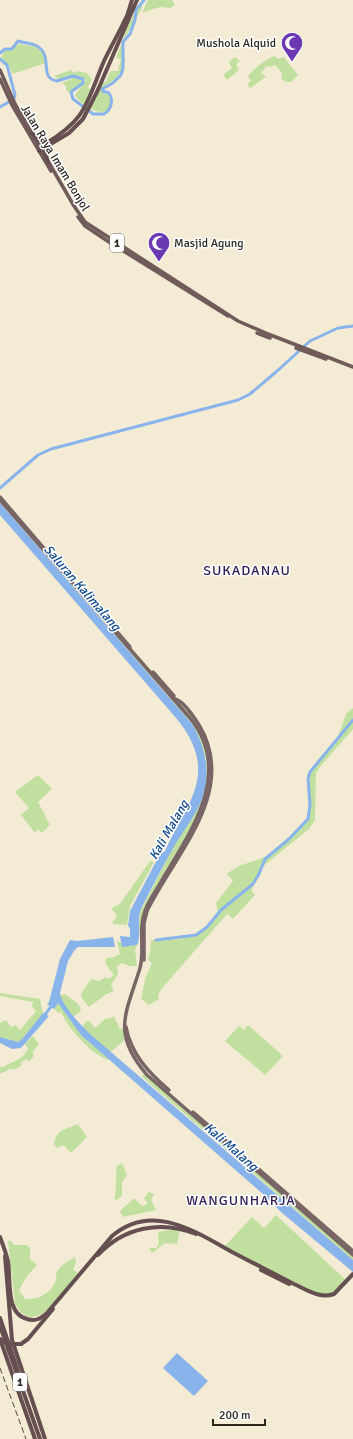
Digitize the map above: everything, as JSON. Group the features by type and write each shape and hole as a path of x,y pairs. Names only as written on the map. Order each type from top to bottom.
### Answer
{"highway":[{"path":"40,149 70,127 84,114 136,0"},
{"path":"127,19 136,0"},
{"name":"1","path":"0,70 10,97"},
{"name":"1","path":"0,79 14,105"},
{"name":"Jalan Raya Imam Bonjol","path":"14,105 32,133 81,222 109,242 257,332 353,368"},
{"name":"Jalan Raya Imam Bonjol","path":"14,105 85,222 145,263"},
{"path":"32,133 40,142 51,142"},
{"path":"48,162 45,150 51,142"},
{"path":"5,1256 8,1261 14,1306 20,1315 31,1320 41,1318 47,1313 104,1244 124,1227 140,1222 155,1221 177,1224 198,1232 220,1247"},
{"path":"0,1339 9,1344 21,1344 35,1332 98,1254 111,1243 129,1232 150,1227 171,1227 197,1235 314,1293 332,1295 353,1278"},
{"path":"0,1237 5,1256 12,1340 46,1439"},
{"path":"344,1286 353,1274"},
{"name":"1","path":"0,1318 37,1439"},
{"name":"1","path":"0,1326 37,1439"},
{"name":"1","path":"0,1332 37,1439"},
{"name":"1","path":"0,1339 37,1439"},
{"path":"0,1345 37,1439"}],"main road":[{"path":"0,499 115,632 176,699 203,737 208,753 210,775 206,796 181,849 146,910 141,965 126,1008 124,1021 124,1033 131,1048 147,1075 172,1094 350,1250 353,1255"}],"green space":[{"path":"148,0 172,0 175,5 170,8 160,7 142,13"},
{"path":"142,2 142,8 123,41 125,59 123,69 116,79 103,87 104,93 110,95 112,98 111,108 102,112 86,106 75,95 86,80 77,76 60,80 54,76 71,70 74,73 77,71 87,73 92,80 88,87 93,93 88,97 91,101 97,99 96,89 100,82 106,82 110,71 118,71 121,59 116,58 129,23"},
{"path":"19,44 33,46 40,49 46,63 12,74 10,67 1,57 6,49 12,50"},
{"path":"275,56 278,59 284,57 298,75 291,82 286,82 281,79 282,73 275,65 271,67 267,66 261,73 266,77 250,88 247,84 251,81 248,76 264,61"},
{"path":"235,57 240,61 236,64 239,70 227,80 223,75 232,68 229,62"},
{"path":"73,78 80,78 83,82 70,93 66,90 66,86 62,83"},
{"path":"0,503 188,711 197,722 207,753 210,753 211,789 149,907 144,923 143,963 130,1001 140,967 141,931 137,932 140,912 173,847 199,805 206,759 198,735 174,703"},
{"path":"353,708 353,729 316,773 315,820 309,829 262,867 253,884 252,892 255,895 233,919 227,914 163,987 158,995 159,999 149,1005 141,999 145,979 152,963 148,960 151,940 171,940 188,937 196,934 211,923 218,914 216,903 233,881 227,874 241,865 272,853 304,824 308,819 309,773 338,737 346,714"},
{"path":"38,775 52,789 38,802 50,825 42,833 38,829 35,833 21,815 29,808 15,792"},
{"path":"150,861 154,862 130,906 127,925 112,924 117,915 112,910 113,907 120,904"},
{"path":"139,941 135,950 137,966 129,966 122,963 117,966 118,974 111,985 114,991 105,995 89,1007 82,998 81,994 91,979 99,981 106,977 108,979 114,975 105,963 106,958 114,957 120,954 117,942"},
{"path":"0,993 40,999 43,1013 18,1042 0,1037 0,1023 6,1020 11,1027 15,1025 20,1030 36,1011 32,1006 33,1002 0,996"},
{"path":"65,994 77,1003 81,1011 71,1019 56,996"},
{"path":"58,1002 81,1035 110,1060 96,1054 82,1041 69,1026 61,1012 58,1013 54,1009"},
{"path":"114,1017 120,1029 124,1028 126,1039 108,1054 81,1028 88,1020 95,1028 105,1019"},
{"path":"248,1025 283,1056 265,1075 225,1041 239,1026 244,1030"},
{"path":"33,1036 39,1044 32,1053 34,1056 29,1062 26,1059 21,1063 21,1066 13,1070 12,1068 0,1074 0,1066 2,1068 23,1056 28,1048 25,1044"},
{"path":"147,1075 353,1255 353,1260 141,1076"},
{"path":"78,1124 87,1137 71,1153 63,1145 57,1148 54,1145 56,1136 59,1133"},
{"path":"122,1163 127,1175 122,1182 122,1196 115,1201 116,1167"},
{"path":"149,1192 154,1194 151,1200 156,1210 123,1217 120,1211 134,1198 142,1206 148,1204 144,1198"},
{"path":"276,1215 347,1281 337,1292 320,1295 224,1247 252,1217 264,1228"},
{"path":"180,1230 177,1244 165,1243 152,1253 149,1248 156,1248 159,1244 158,1232"},
{"path":"8,1241 11,1241 15,1245 27,1245 30,1248 30,1259 37,1265 27,1276 19,1290 25,1299 39,1297 48,1292 54,1285 57,1271 75,1257 76,1263 73,1269 78,1273 57,1300 40,1315 31,1317 23,1314 15,1303"}],"water":[{"path":"0,503 192,724 201,744 206,764 206,785 203,796 196,812 175,844 141,909 137,945 122,947 120,936 130,937 130,928 128,926 130,911 160,854 165,851 190,802 196,786 198,771 196,755 190,738 177,719 0,515"},
{"path":"113,937 115,947 78,947 74,951 68,961 60,993 64,1004 90,1034 353,1260 353,1272 281,1212 263,1194 81,1035 58,1003 54,1009 47,1004 49,1002 60,959 70,940 77,941"},
{"path":"43,1013 49,1016 21,1048 12,1049 0,1043 0,1037 18,1042"},
{"path":"177,1353 208,1381 194,1396 163,1368"}],"waterway":[{"path":"0,53 5,49 12,49 18,41 37,46 45,55 48,76 57,81 73,76 83,79 83,83 71,92 73,99 93,114 104,114 110,107 111,96 102,89 113,83 121,75 123,68 123,42 130,34 135,20 136,10 144,0"},
{"path":"0,59 7,65 15,95 14,99 0,107"},
{"path":"0,488 38,455 51,449 238,400 250,394 310,341 338,328 353,326"},
{"path":"156,940 196,935 207,927 221,910 253,884 265,859 289,839 308,819 310,805 308,779 310,772 353,720"},
{"name":"Kali Malang","path":"66,956 73,945"},
{"path":"44,1016 53,1004"},
{"name":"Kali Malang","path":"164,1102 171,1109"},
{"name":"Kali Malang","path":"206,1139 217,1148"},
{"name":"Kali Malang","path":"224,1154 239,1168"},
{"name":"Kali Malang","path":"342,1257 353,1267"}],"railway":[{"path":"0,1368 26,1439"}],"place":[{"name":"Mushola Alquid","path":"292,62"},
{"name":"Masjid Agung","path":"159,262"}],"district":[{"name":"SUKADANAU","path":"247,570"},
{"name":"WANGUNHARJA","path":"241,1200"}],"water label":[{"name":"Saluran Kalimalang","path":"82,588"}]}
